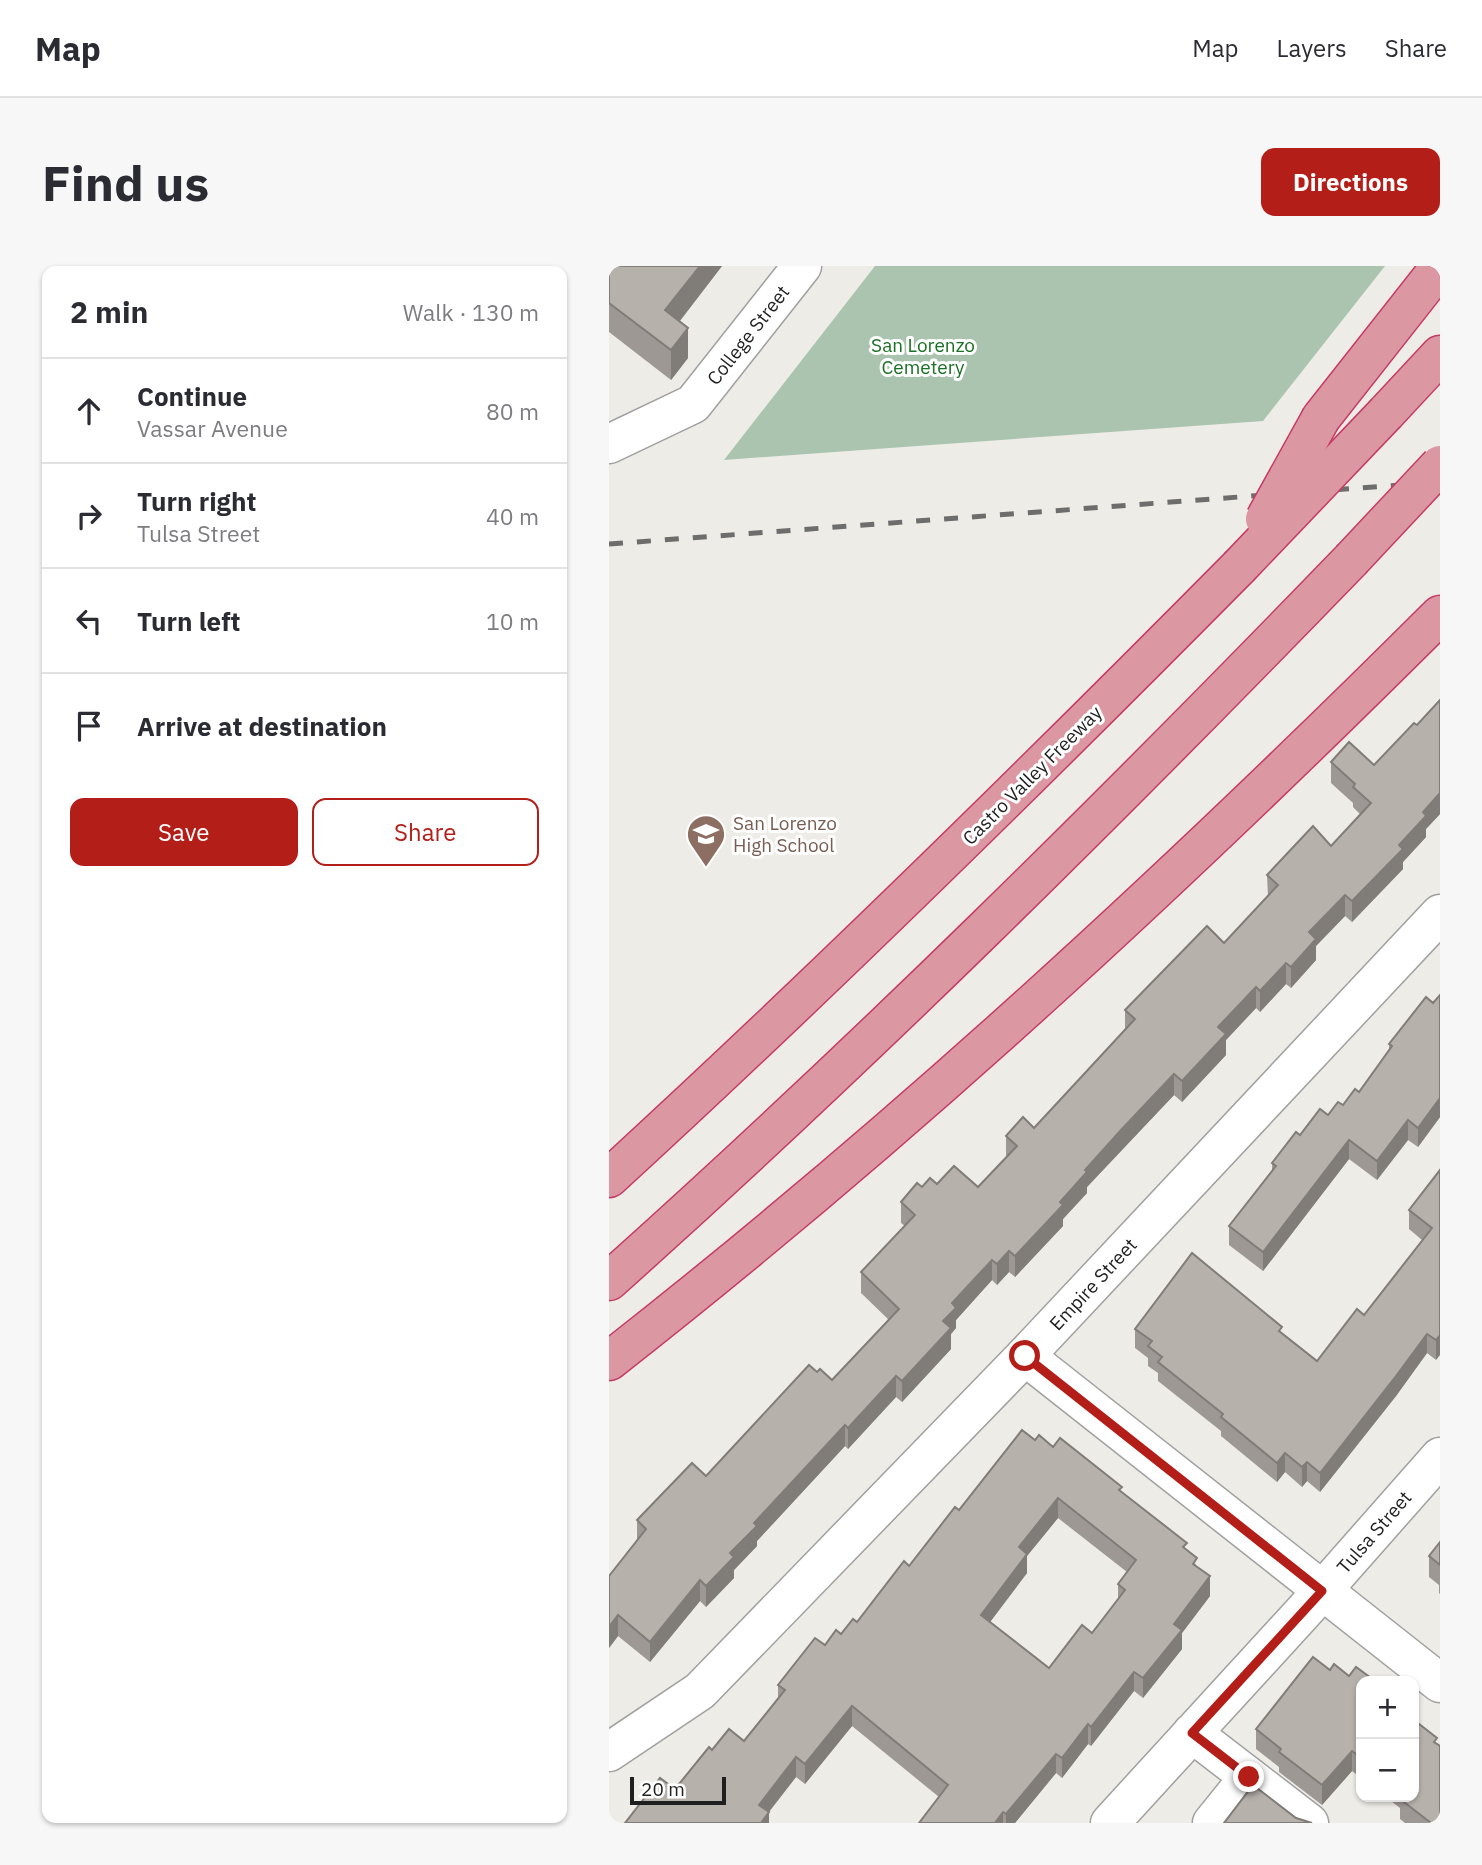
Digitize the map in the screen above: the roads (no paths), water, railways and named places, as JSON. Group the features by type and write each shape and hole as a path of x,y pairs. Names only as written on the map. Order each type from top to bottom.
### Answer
{"highway":[{"path":"1239,567 1321,418 1440,267"},
{"name":"Castro Valley Freeway","path":"609,1178 887,918 988,819 1239,567 1440,355"},
{"path":"609,1281 955,958 1166,750 1351,561 1440,465"},
{"path":"609,1361 692,1296 1016,1020 1167,881 1440,615"}],"street":[{"name":"College Street","path":"609,444 693,404 802,266"},
{"name":"Empire Street","path":"609,1752 700,1692 1025,1356 1440,914"},
{"path":"1025,1356 1440,1684"},
{"name":"Tulsa Street","path":"1110,1823 1440,1457"},
{"path":"1192,1733 1309,1823"},
{"path":"1212,1823 1249,1777"}],"railway":[{"path":"609,544 1440,482"}],"place":[{"name":"San Lorenzo High School","path":"706,868"}],"park label":[{"name":"San Lorenzo Cemetery","path":"923,356"}]}
